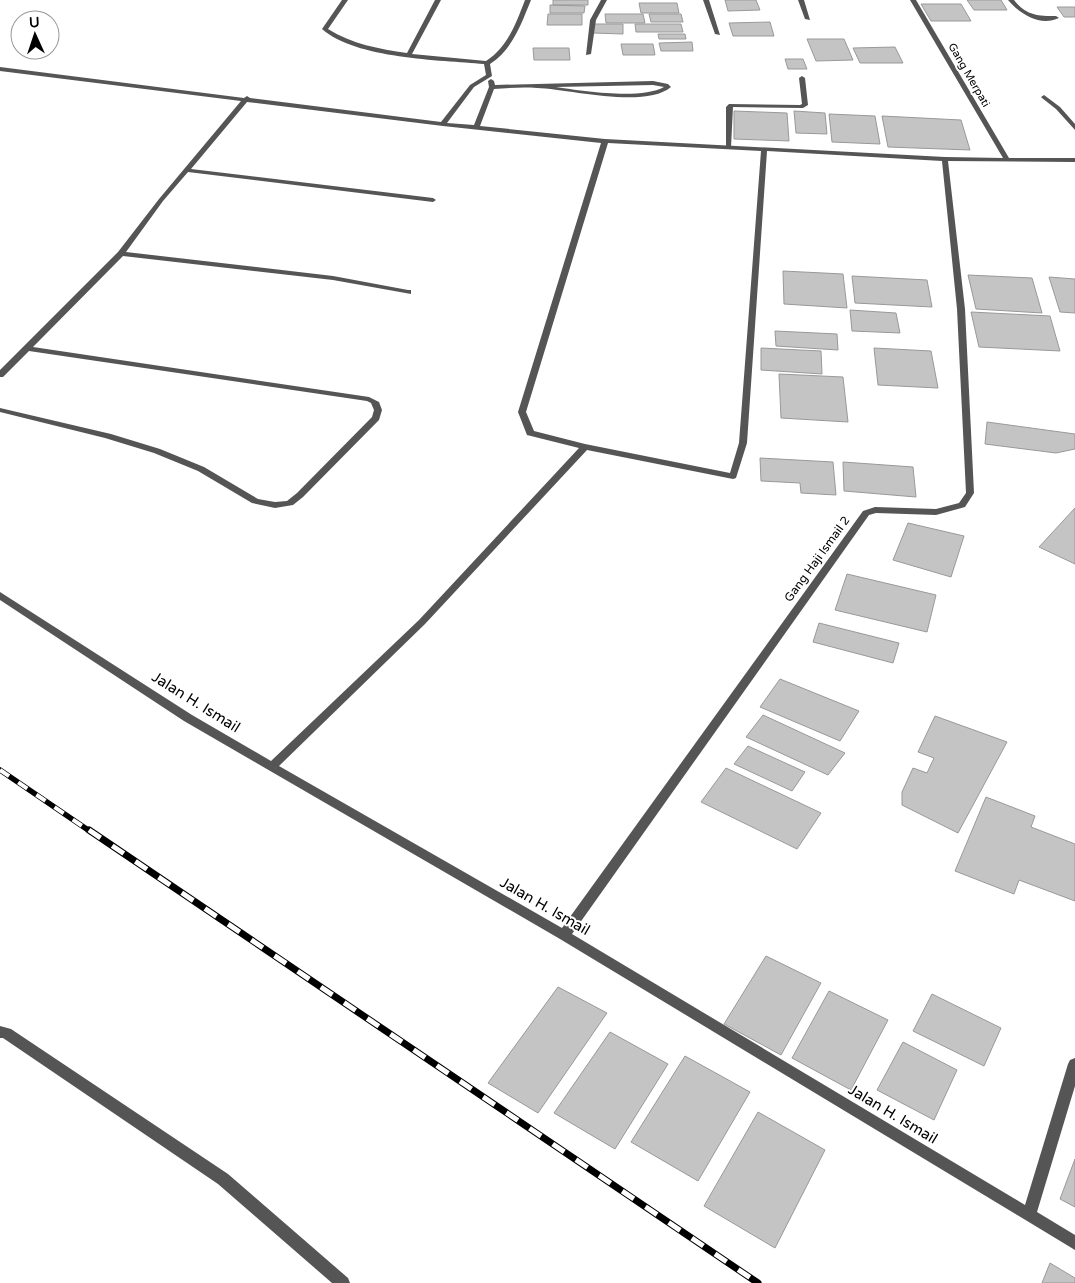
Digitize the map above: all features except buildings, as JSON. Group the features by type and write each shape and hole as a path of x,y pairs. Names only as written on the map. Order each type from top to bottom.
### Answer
{"street":[{"path":"345,0 325,29 332,36 356,45 409,54 487,63 504,51 517,28 528,0"},
{"path":"409,54 438,0"},
{"path":"588,54 594,20 604,0"},
{"path":"706,0 718,34"},
{"path":"801,0 808,19"},
{"name":"Gang Merpati","path":"913,0 1007,159"},
{"path":"1011,0 1021,12 1028,16 1056,18"},
{"path":"476,127 492,87 487,63"},
{"path":"0,69 247,98 443,124 606,141 945,159 1075,160"},
{"path":"443,124 472,86 489,76"},
{"path":"728,146 730,105 800,107 805,105 806,100 802,78"},
{"path":"492,87 653,83 668,87 663,92 642,94 572,92 543,87"},
{"path":"1044,97 1058,108 1075,128"},
{"path":"0,375 121,254 161,200 247,98"},
{"path":"606,141 522,412 530,433 585,447 733,476 743,443 764,149"},
{"name":"Gang Haji Ismail 2","path":"564,935 866,513 876,510 945,511 962,505 970,492 961,309 945,159"},
{"path":"187,170 433,200"},
{"path":"121,254 333,278 408,292"},
{"path":"0,410 108,436 157,451 202,469 255,501 275,504 290,503 300,495 376,418 378,410 375,402 368,399 26,348"},
{"path":"271,767 422,622 585,447"},
{"name":"Jalan H. Ismail","path":"0,595 188,718 564,935 1075,1243"},
{"path":"0,1032 6,1033 222,1179 343,1283"},
{"path":"1029,1215 1075,1064"}],"railway":[{"path":"0,770 91,832"},
{"path":"89,830 758,1283"}]}
